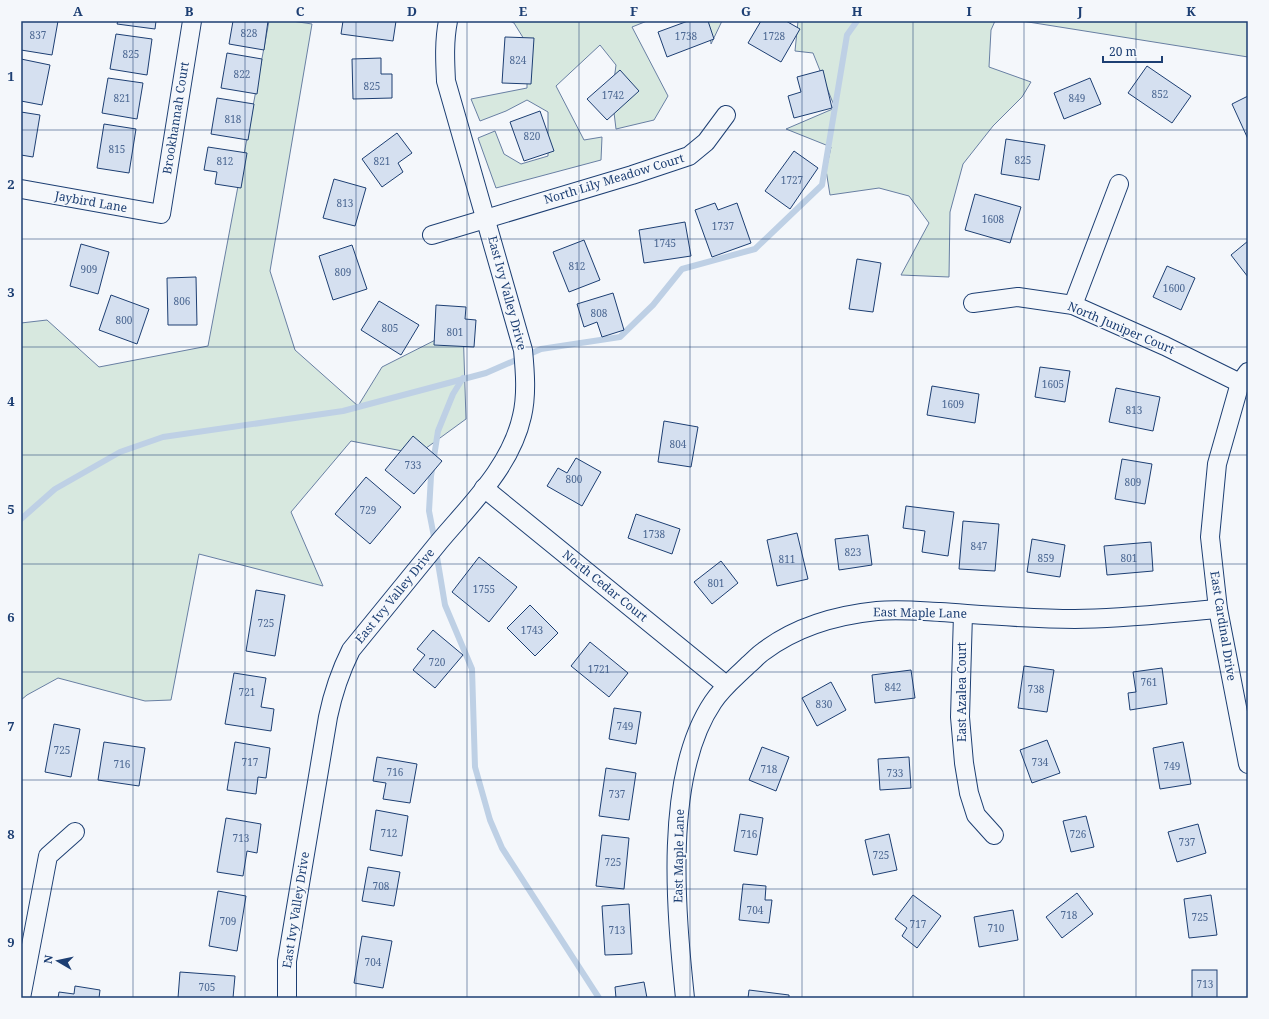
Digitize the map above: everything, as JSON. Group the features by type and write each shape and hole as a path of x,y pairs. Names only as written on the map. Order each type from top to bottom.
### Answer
{"street":[{"name":"Brookhannah Court","path":"160,214 192,21"},
{"name":"East Ivy Valley Drive","path":"287,998 287,961 328,717 333,693 341,669 351,650 506,459 522,416 526,373 523,350 518,328 446,81 445,43 448,21"},
{"name":"North Lily Meadow Court","path":"486,219 632,175 689,156 706,142 726,115"},
{"path":"1073,305 1119,184"},
{"name":"Jaybird Lane","path":"21,189 160,214"},
{"name":"East Ivy Valley Drive","path":"432,235 486,219"},
{"name":"North Juniper Court","path":"972,303 1018,296 1073,305 1165,346 1244,377"},
{"name":"East Cardinal Drive","path":"1244,377 1216,464 1210,537 1218,609 1247,755"},
{"name":"North Cedar Court","path":"484,488 726,685"},
{"name":"East Maple Lane","path":"685,998 680,949 677,877 680,804 687,764 699,727 713,702 726,685 764,651 793,633 823,622 847,615 880,610 1075,619 1130,617 1218,609"},
{"name":"East Azalea Court","path":"963,614 960,716 964,763 976,815 994,835"},
{"path":"21,998 48,856 75,832"}],"shaded area":[{"path":"269,21 292,21 312,24 270,271 295,350 358,406 382,367 463,326 466,419 418,454 351,441 291,512 323,586 199,554 171,700 145,701 58,678 27,695 21,700 21,323 47,320 99,367 208,346"},
{"path":"510,21 647,21 632,27 668,96 654,120 616,129 612,96 616,65 600,45 556,86 584,140 602,137 601,160 496,188 478,138 495,131 504,154 521,164 548,156 548,112 527,100 506,111 480,121 471,99 527,88 527,44 514,23"},
{"path":"707,21 722,21 711,44 711,43"},
{"path":"798,21 995,21 991,30 989,67 1031,82 1022,97 993,126 963,164 950,212 949,277 901,275 929,223 909,196 879,188 830,195 826,170 831,147 786,129 835,108 813,53 795,51"},
{"path":"1022,21 1248,21 1248,57"}],"building":[{"path":"21,21 58,21 52,55 21,50"},
{"path":"118,21 156,21 155,29 117,24"},
{"path":"233,21 268,21 264,50 229,44"},
{"path":"343,21 396,21 393,41 341,34"},
{"path":"688,21 708,21 714,39 667,57 658,32"},
{"path":"761,21 786,21 800,29 781,62 748,43"},
{"path":"116,34 152,39 147,75 110,69"},
{"path":"505,37 534,38 531,84 502,83"},
{"path":"227,53 262,59 257,94 221,88"},
{"path":"381,58 381,74 392,74 392,98 353,99 352,59"},
{"path":"21,59 50,65 42,105 21,101"},
{"path":"1147,66 1191,96 1172,123 1128,93"},
{"path":"620,70 639,91 607,120 587,99"},
{"path":"823,70 832,108 794,118 788,96 801,92 797,77"},
{"path":"108,78 143,83 137,119 102,113"},
{"path":"1090,78 1101,104 1064,119 1054,93"},
{"path":"1248,96 1248,139 1232,104"},
{"path":"217,98 254,104 248,140 211,134"},
{"path":"540,111 554,151 524,161 510,122"},
{"path":"21,112 40,115 33,157 21,155"},
{"path":"104,124 136,129 129,173 97,168"},
{"path":"397,133 412,153 398,163 403,172 382,187 362,159"},
{"path":"1006,139 1045,145 1039,180 1001,174"},
{"path":"208,147 247,153 241,188 215,184 217,172 204,170"},
{"path":"794,151 818,168 790,209 765,191"},
{"path":"334,179 366,188 355,226 323,218"},
{"path":"975,194 1021,207 1010,243 965,230"},
{"path":"715,203 718,210 737,203 751,243 712,257 695,210"},
{"path":"685,222 691,256 644,263 639,230"},
{"path":"584,240 600,280 569,292 553,252"},
{"path":"1248,241 1248,277 1231,255"},
{"path":"81,244 109,252 98,294 70,286"},
{"path":"352,245 367,289 333,300 319,256"},
{"path":"857,259 881,263 873,312 849,309"},
{"path":"1167,266 1195,278 1181,310 1153,297"},
{"path":"196,277 197,325 168,325 167,278"},
{"path":"613,293 624,330 602,337 597,322 584,327 577,304"},
{"path":"111,295 149,309 137,344 99,330"},
{"path":"379,301 419,325 401,355 361,330"},
{"path":"436,305 466,307 465,319 476,320 474,347 434,345"},
{"path":"1040,367 1070,371 1065,402 1035,397"},
{"path":"932,386 979,394 975,423 927,415"},
{"path":"1116,388 1160,397 1153,431 1109,422"},
{"path":"664,421 698,427 691,467 658,462"},
{"path":"413,436 442,461 414,494 385,470"},
{"path":"576,458 601,472 582,506 547,486 558,468 567,473"},
{"path":"1122,459 1152,464 1145,504 1115,499"},
{"path":"366,477 401,507 370,544 335,514"},
{"path":"906,506 954,512 948,556 922,552 925,531 903,528"},
{"path":"636,514 680,529 672,554 628,538"},
{"path":"963,521 999,524 995,571 959,569"},
{"path":"797,533 808,579 777,586 767,540"},
{"path":"868,535 872,565 839,570 835,539"},
{"path":"1032,539 1065,545 1060,577 1027,572"},
{"path":"1151,542 1153,571 1107,575 1104,546"},
{"path":"479,557 517,587 489,622 452,592"},
{"path":"721,561 738,583 712,604 694,582"},
{"path":"256,590 285,595 275,656 246,651"},
{"path":"530,605 558,633 535,656 507,628"},
{"path":"433,630 463,655 435,688 413,670 425,655 417,649"},
{"path":"590,642 628,673 609,697 571,666"},
{"path":"1024,666 1054,670 1047,712 1018,708"},
{"path":"1162,668 1167,704 1130,710 1128,693 1136,692 1133,672"},
{"path":"911,670 915,698 875,703 872,675"},
{"path":"234,673 266,678 261,707 274,709 271,731 225,724"},
{"path":"831,682 846,710 817,726 802,698"},
{"path":"614,708 641,712 636,744 609,739"},
{"path":"54,724 80,729 71,777 45,772"},
{"path":"1047,740 1060,773 1032,783 1020,750"},
{"path":"104,742 145,748 139,786 98,780"},
{"path":"235,742 270,748 266,778 258,777 256,794 227,790"},
{"path":"1183,742 1191,784 1160,789 1153,748"},
{"path":"762,747 789,757 776,791 749,780"},
{"path":"377,757 417,764 410,803 383,799 386,783 373,781"},
{"path":"909,757 911,788 880,790 878,759"},
{"path":"606,768 636,773 629,820 599,816"},
{"path":"376,810 408,816 402,856 370,850"},
{"path":"740,814 763,818 757,855 734,851"},
{"path":"1086,816 1094,847 1071,852 1063,821"},
{"path":"226,818 261,824 257,853 247,851 243,876 217,872"},
{"path":"1198,824 1206,853 1177,862 1168,832"},
{"path":"889,834 897,870 873,875 865,840"},
{"path":"602,835 629,838 624,889 596,886"},
{"path":"368,867 400,872 394,906 362,901"},
{"path":"743,884 766,886 765,900 772,900 769,923 739,920"},
{"path":"218,891 246,896 237,951 209,946"},
{"path":"1077,893 1093,914 1062,938 1046,917"},
{"path":"913,895 941,916 917,948 902,936 907,928 895,919"},
{"path":"1211,895 1217,935 1189,938 1184,899"},
{"path":"629,904 632,954 605,955 602,906"},
{"path":"1013,910 1018,940 979,947 974,917"},
{"path":"362,936 392,941 383,988 354,983"},
{"path":"1192,970 1217,970 1217,998 1192,998"},
{"path":"180,972 235,976 233,998 178,998"},
{"path":"644,982 647,998 616,998 615,987"},
{"path":"75,986 100,990 99,998 58,998 59,992 74,994"},
{"path":"749,990 789,995 789,998 748,998"}],"waterway":[{"path":"21,519 55,489 120,452 163,437 343,411 486,373 541,349 620,337 653,305 682,269 755,249 822,185 847,35 857,21"},
{"path":"435,542 429,511 431,476 438,431 453,394 463,378"},
{"path":"436,551 445,605 472,669 475,767 490,820 502,848 599,998"}]}
